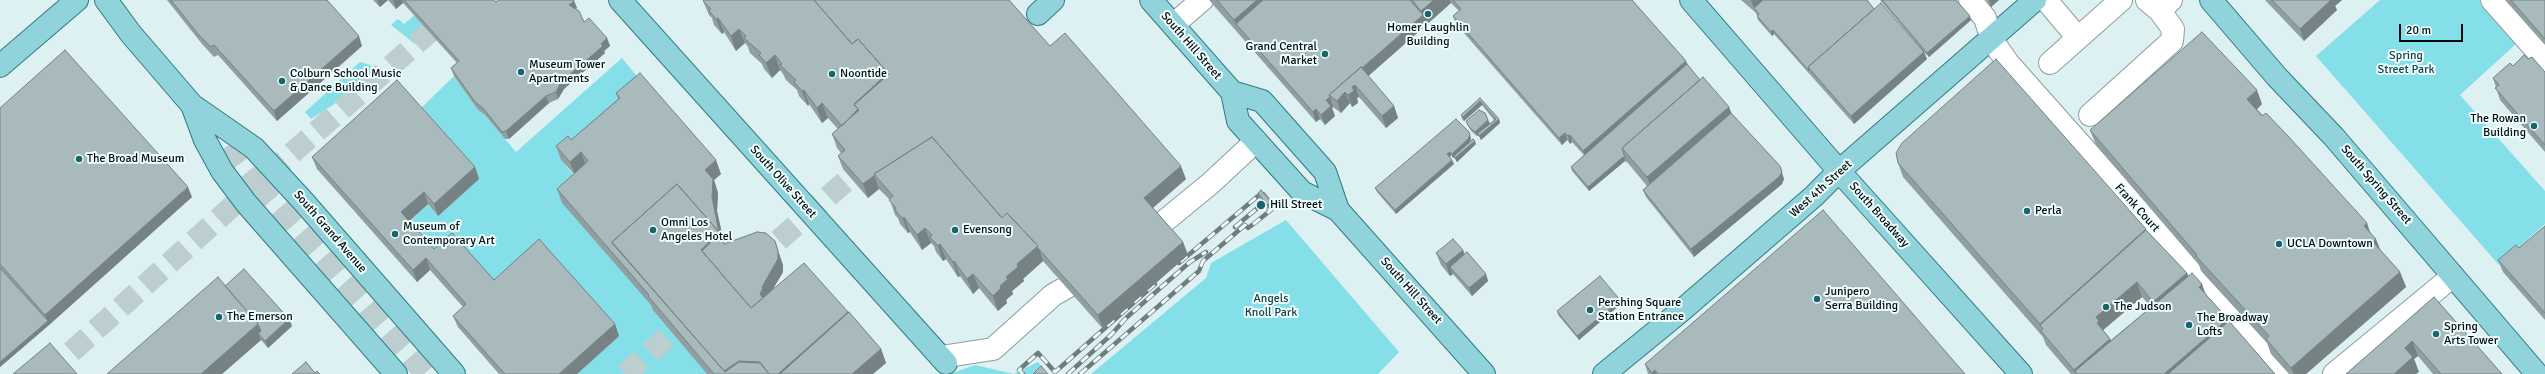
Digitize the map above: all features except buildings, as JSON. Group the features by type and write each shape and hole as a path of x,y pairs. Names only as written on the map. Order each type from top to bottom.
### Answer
{"main road":[{"path":"0,66 77,0"},
{"name":"South Grand Avenue","path":"106,0 131,34 192,105 254,148 304,201 454,374"},
{"name":"South Olive Street","path":"620,0 943,360"},
{"name":"South Hill Street","path":"1151,0 1232,92 1238,121 1302,192 1338,210 1484,374"},
{"name":"South Broadway","path":"1691,0 1839,171 2021,374"},
{"name":"West 4th Street","path":"1604,374 1681,311 1814,196 1839,171 1992,40 2035,0"},
{"name":"South Spring Street","path":"2211,0 2277,77 2334,137 2537,374"},
{"name":"South Hill Street","path":"1232,92 1262,101 1325,172 1338,210"},
{"name":"South Grand Avenue","path":"192,105 205,140 231,184 396,374"}],"lane":[{"path":"1173,25 1202,0"},
{"name":"Frank Court","path":"1970,0 1985,18 1992,40 2013,69 2284,374"},
{"path":"2046,0 2078,38"},
{"path":"2050,63 2121,0"},
{"path":"2492,0 2545,60"},
{"path":"2090,115 2172,41 2173,29 2159,4"},
{"path":"1161,224 1211,183 1256,141"},
{"path":"2334,374 2453,276"},
{"path":"943,360 993,349 1053,295 1067,287"}],"green space":[{"name":"Spring Street Park","path":"2380,0 2479,0 2517,43 2460,95 2545,191 2545,224 2499,265 2316,56"},
{"path":"417,13 429,32 415,44 391,25 398,19 404,24"},
{"path":"622,58 645,86 561,160 582,185 719,374 577,374 498,292 439,261 406,224 428,204 438,216 418,111 454,76 478,110 485,115 516,152"},
{"path":"360,62 371,65 367,83 311,119 305,112"},
{"name":"Angels Knoll Park","path":"1286,220 1399,352 1378,374 1091,374 1206,278 1211,263"},
{"path":"1038,362 1048,374 1014,374"},
{"path":"975,365 1014,374 950,374"}],"tunnel":[{"path":"47,374 258,183 466,0"},
{"path":"208,119 258,183"},
{"path":"754,262 872,158"},
{"path":"258,183 426,374"},
{"path":"625,374 695,313"}],"railway":[{"path":"1080,374 1199,271 1203,261 1245,225 1248,228 1271,210 1269,209 1273,206 1263,194 1258,196 1179,263"},
{"path":"1235,227 1261,205"},
{"path":"1068,374 1111,335 1126,318 1190,262 1206,252"},
{"path":"1023,374 1019,370 1038,353 1055,372 1155,284"}],"place":[{"name":"Homer Laughlin Building","path":"1428,14"},
{"name":"Grand Central Market","path":"1325,54"},
{"name":"Museum Tower Apartments","path":"521,72"},
{"name":"Noontide","path":"832,74"},
{"name":"Colburn School Music & Dance Building","path":"282,81"},
{"name":"The Rowan Building","path":"2534,126"},
{"name":"The Broad Museum","path":"79,159"},
{"name":"Hill Street","path":"1261,205"},
{"name":"Perla","path":"2027,211"},
{"name":"Omni Los Angeles Hotel","path":"653,230"},
{"name":"Evensong","path":"955,230"},
{"name":"Museum of Contemporary Art","path":"395,234"},
{"name":"UCLA Downtown","path":"2279,244"},
{"name":"Junipero Serra Building","path":"1817,299"},
{"name":"The Judson","path":"2106,307"},
{"name":"Pershing Square Station Entrance","path":"1590,310"},
{"name":"The Emerson","path":"219,317"},
{"name":"The Broadway Lofts","path":"2189,325"},
{"name":"Spring Arts Tower","path":"2436,334"}]}
